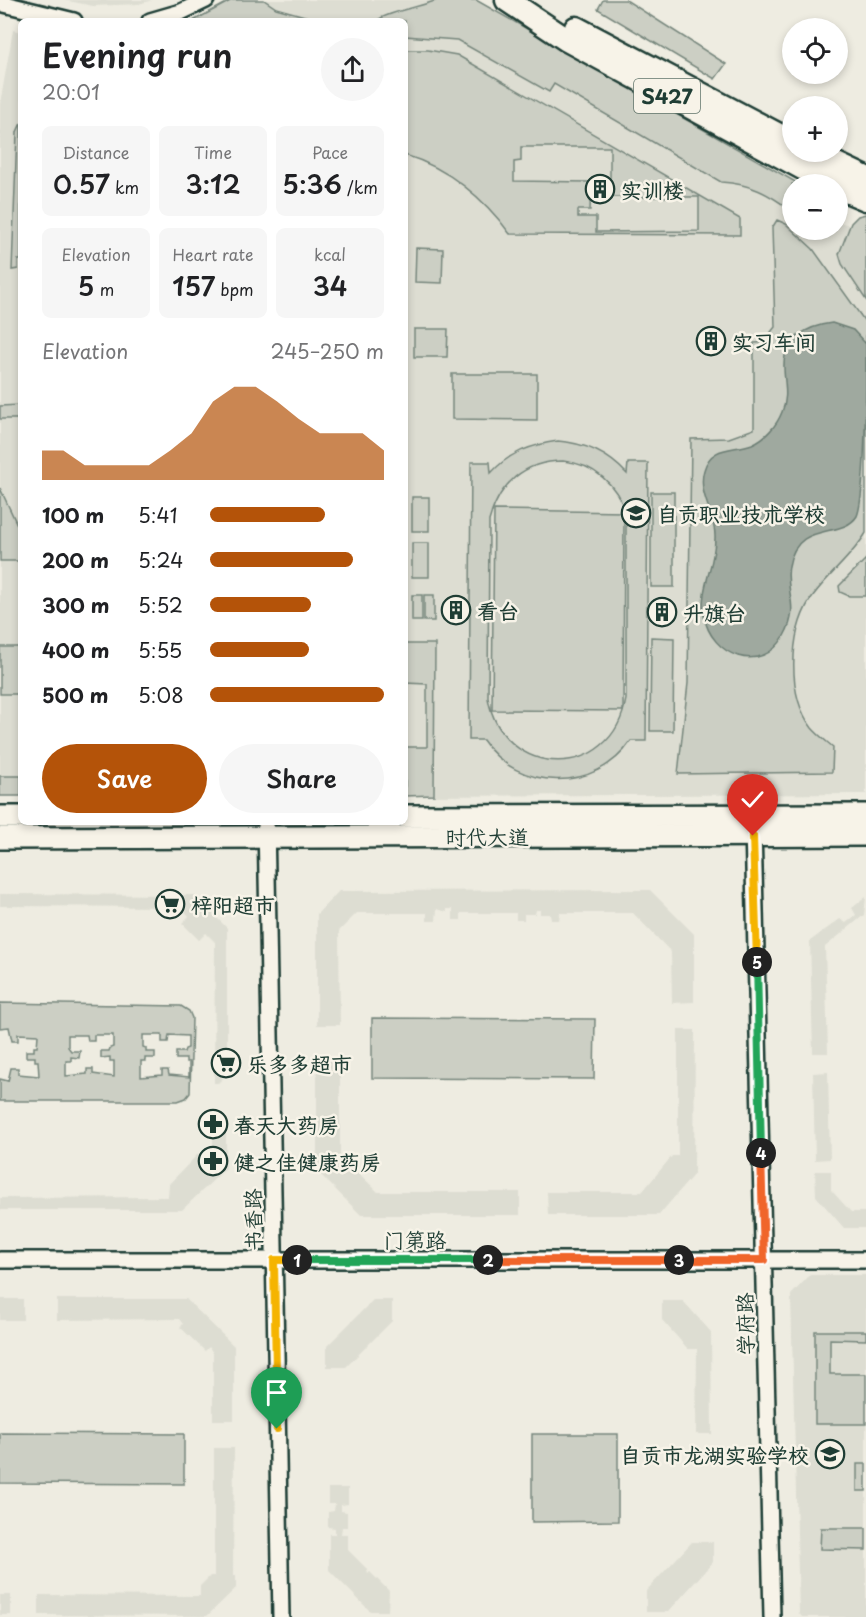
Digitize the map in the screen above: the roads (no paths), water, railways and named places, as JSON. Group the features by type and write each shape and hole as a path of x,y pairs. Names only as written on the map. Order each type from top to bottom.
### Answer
{"main road":[{"name":"S427","path":"507,0 567,40 814,174"},
{"name":"S427","path":"533,0 576,28 782,137"},
{"path":"832,162 866,178"},
{"path":"848,192 866,199"},
{"name":"时代大道","path":"0,838 266,829 753,825 866,814"},
{"name":"时代大道","path":"408,816 753,825 866,835"},
{"path":"0,817 18,817"}],"street":[{"path":"160,18 181,12 206,0"},
{"path":"0,3 62,18"},
{"name":"学府路","path":"753,825 772,1617"},
{"name":"书香路","path":"266,829 281,1617"},
{"name":"门第路","path":"0,1260 866,1260"}],"place":[{"name":"实训楼","path":"600,189"},
{"name":"实习车间","path":"711,341"},
{"name":"自贡职业技术学校","path":"636,513"},
{"name":"看台","path":"456,610"},
{"name":"升旗台","path":"662,612"},
{"name":"梓阳超市","path":"170,904"},
{"name":"乐多多超市","path":"226,1063"},
{"name":"春天大药房","path":"213,1124"},
{"name":"健之佳健康药房","path":"213,1161"},
{"name":"自贡市龙湖实验学校","path":"830,1454"}]}
